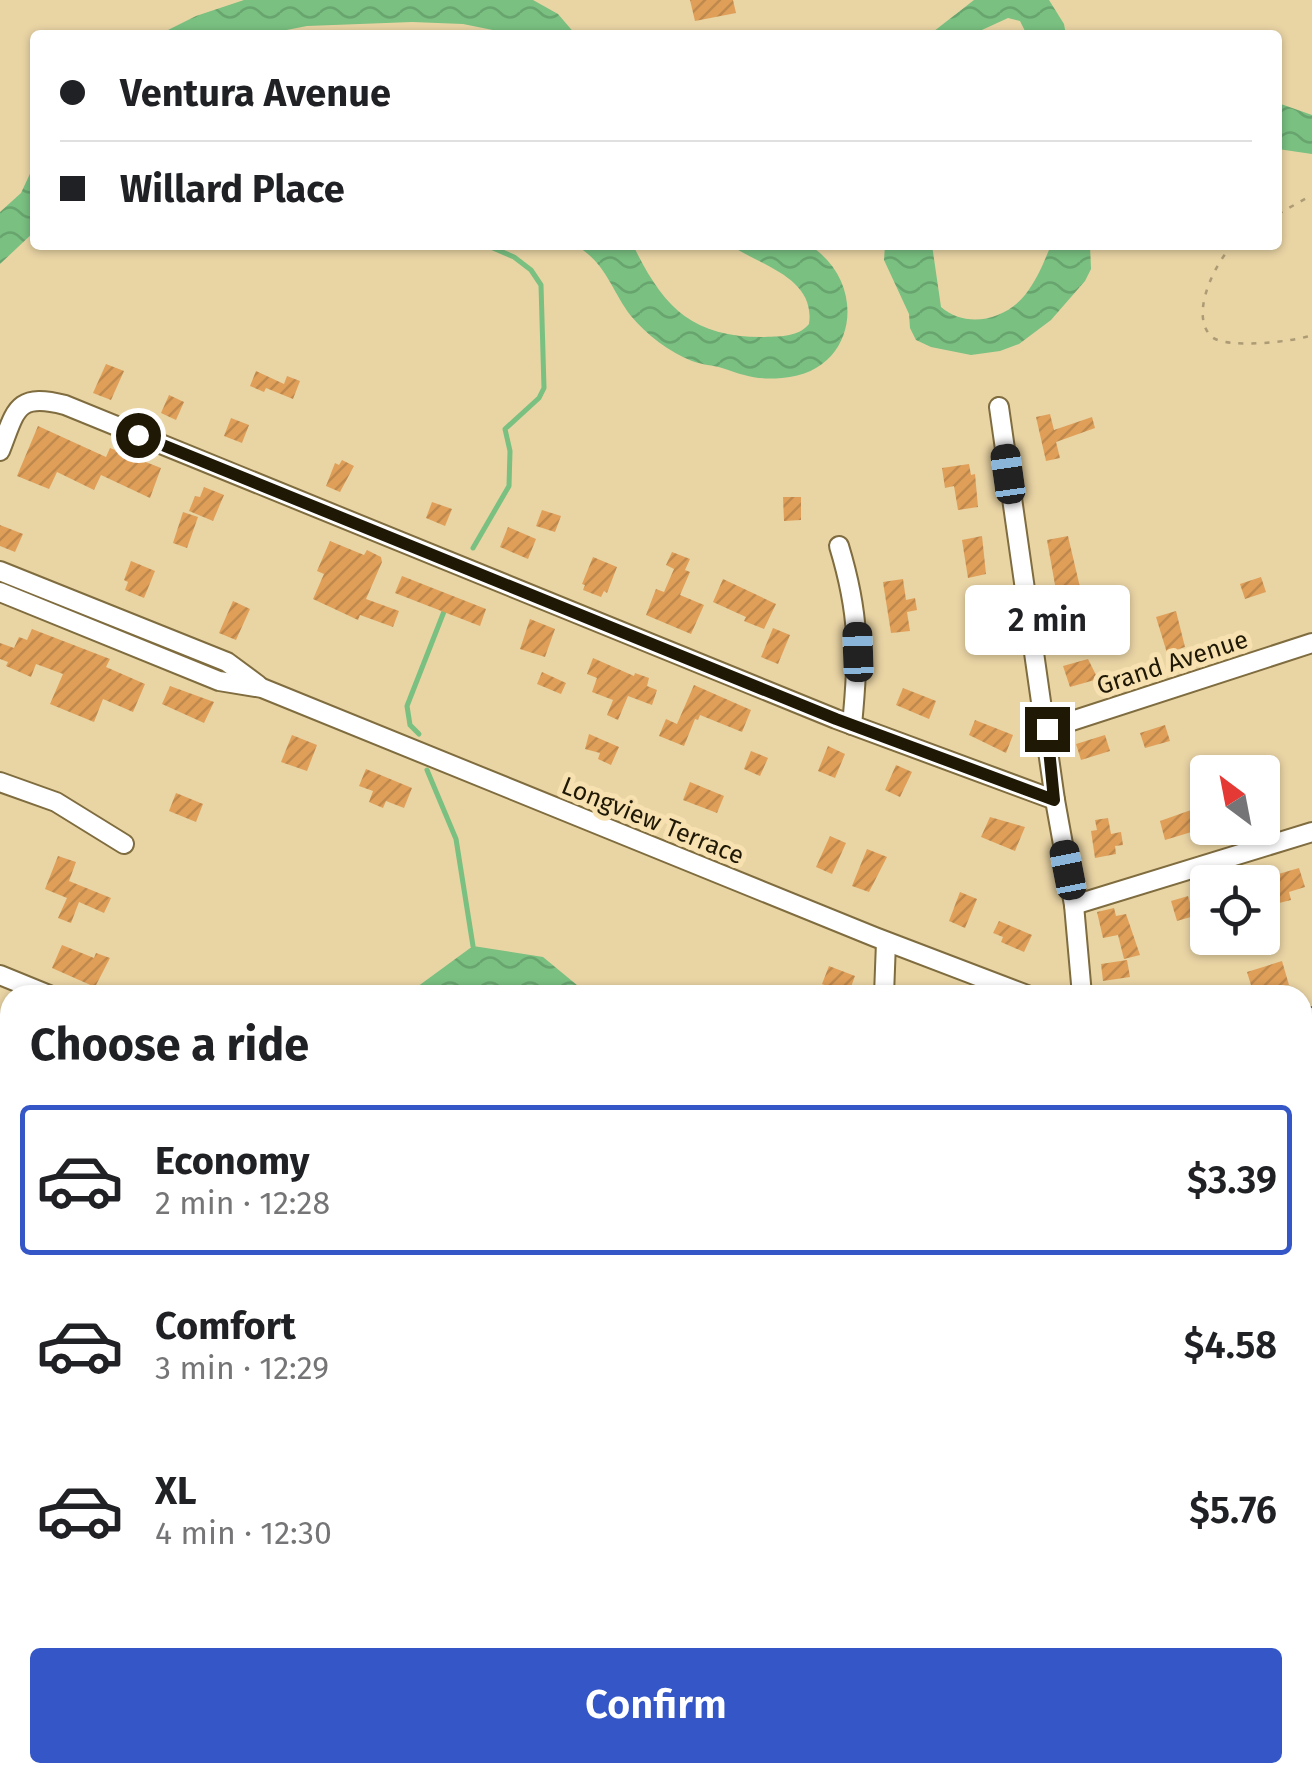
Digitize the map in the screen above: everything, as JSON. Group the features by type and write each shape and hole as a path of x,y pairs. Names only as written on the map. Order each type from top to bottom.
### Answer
{"street":[{"path":"0,451 14,412 33,400 65,405 852,725 1054,800"},
{"path":"999,407 1054,800 1074,905 1081,985"},
{"path":"838,546 855,603 857,626 852,725"},
{"name":"Longview Terrace","path":"0,571 227,662 262,688"},
{"name":"Longview Terrace","path":"0,592 219,681 262,688 1000,985"},
{"name":"Grand Avenue","path":"1047,729 1312,644"},
{"path":"0,782 56,802 124,844"},
{"path":"1074,905 1312,832"},
{"path":"884,985 886,942"},
{"path":"0,975 24,985"}],"path":[{"path":"1282,212 1312,195"},
{"path":"1228,250 1209,281 1204,308 1210,335 1236,342 1283,342 1312,335"}],"water":[{"path":"244,0 533,0 558,14 572,30 493,30 463,24 412,22 287,30 168,30"},
{"path":"974,0 1049,0 1065,30 1024,30 1020,21 1008,18 982,30 935,30"},
{"path":"1282,104 1312,115 1312,154 1282,150"},
{"path":"30,174 30,236 0,264 0,212 21,193"},
{"path":"636,250 656,286 683,315 718,332 765,337 789,335 805,328 809,324 809,308 804,295 783,274 739,250 815,250 841,281 847,302 840,343 827,360 807,372 782,378 758,378 696,362 667,348 644,330 585,251"},
{"path":"885,250 933,250 941,307 951,314 973,319 996,316 1017,304 1033,283 1049,250 1090,250 1091,269 1051,320 1019,344 971,355 916,340 909,314 884,260"},
{"path":"473,946 543,957 577,985 420,985"}],"building":[{"path":"690,0 733,0 736,13 695,21"},
{"path":"106,364 124,371 111,400 93,393"},
{"path":"256,371 284,384 287,376 300,381 293,399 250,386"},
{"path":"169,395 184,402 176,420 161,413"},
{"path":"1050,414 1054,430 1092,417 1095,428 1056,442 1060,458 1046,461 1036,417"},
{"path":"231,418 249,425 242,443 224,436"},
{"path":"38,426 106,457 110,448 161,468 150,498 101,475 94,490 57,472 49,489 17,476"},
{"path":"342,460 354,466 340,492 326,486 335,463 339,465"},
{"path":"969,464 971,475 975,474 978,507 958,510 954,486 945,488 942,468"},
{"path":"204,487 224,495 213,521 189,511"},
{"path":"783,497 801,497 801,520 784,521"},
{"path":"432,502 452,509 445,526 426,518"},
{"path":"542,510 561,516 555,532 536,526"},
{"path":"183,512 198,517 187,548 173,543"},
{"path":"0,525 23,534 15,552 0,546"},
{"path":"508,527 536,539 528,559 500,547"},
{"path":"982,536 986,574 968,578 962,540"},
{"path":"1068,536 1086,613 1062,621 1054,597 1057,596 1047,540"},
{"path":"330,541 364,555 367,550 381,557 366,599 399,611 393,627 360,615 358,620 313,599 324,574 317,571"},
{"path":"672,552 690,559 685,570 690,572 680,595 704,605 691,634 646,615 656,589 664,592 674,569 666,565"},
{"path":"593,557 617,567 607,593 604,591 601,597 583,590"},
{"path":"131,561 155,571 144,598 125,590 128,582 124,580"},
{"path":"402,576 486,609 480,626 395,593"},
{"path":"1261,577 1266,592 1245,599 1240,584"},
{"path":"723,579 776,604 764,629 713,602"},
{"path":"903,579 906,600 915,598 917,610 907,612 910,631 891,633 883,582"},
{"path":"233,601 250,609 236,640 219,633"},
{"path":"992,605 1001,650 980,653 974,607"},
{"path":"1176,611 1185,647 1167,653 1156,617"},
{"path":"530,619 555,629 545,657 520,649"},
{"path":"773,628 790,635 778,664 761,657"},
{"path":"32,629 110,659 106,667 145,684 133,712 103,699 94,722 50,704 63,674 36,664 31,677 6,666 8,662 0,659 0,643 14,648 19,637 27,640"},
{"path":"593,658 634,676 635,673 649,678 647,686 657,690 652,705 628,696 618,720 607,715 613,700 592,692 597,678 587,674"},
{"path":"1088,659 1098,679 1070,687 1063,666"},
{"path":"542,672 566,683 561,694 537,684"},
{"path":"694,685 751,710 742,732 700,715 684,746 659,736 666,719 677,724"},
{"path":"170,686 214,702 204,723 162,704"},
{"path":"903,688 936,701 929,719 896,705"},
{"path":"975,720 1013,735 1006,753 969,735"},
{"path":"1165,725 1170,741 1145,748 1140,733"},
{"path":"589,734 619,747 611,765 598,759 600,753 585,749"},
{"path":"292,735 317,745 307,771 281,762"},
{"path":"1105,735 1110,751 1081,760 1076,744"},
{"path":"828,746 845,754 835,778 818,771"},
{"path":"751,751 768,758 760,776 744,769"},
{"path":"896,765 912,772 900,797 885,790"},
{"path":"366,769 412,788 404,808 386,801 383,808 369,802 373,791 359,786"},
{"path":"690,782 724,796 717,813 683,800"},
{"path":"176,793 203,804 196,822 169,811"},
{"path":"1190,810 1190,832 1165,840 1160,821"},
{"path":"990,817 1025,827 1015,851 981,837"},
{"path":"1108,818 1111,834 1121,832 1123,845 1115,846 1116,854 1095,858 1091,831 1097,830 1095,820"},
{"path":"830,836 846,843 832,874 816,867"},
{"path":"867,849 887,857 869,892 852,886"},
{"path":"58,856 76,862 69,881 111,898 104,913 79,902 71,923 58,918 67,898 45,889"},
{"path":"1299,868 1305,887 1289,892 1291,900 1280,903 1280,874"},
{"path":"960,892 977,899 965,928 949,921"},
{"path":"1188,896 1190,917 1177,921 1171,901"},
{"path":"1114,908 1116,916 1126,914 1140,955 1124,959 1118,935 1103,938 1097,912"},
{"path":"999,921 1032,935 1024,952 1001,942 1003,937 993,933"},
{"path":"62,945 94,958 96,953 110,958 96,985 52,968"},
{"path":"1127,960 1130,977 1103,981 1101,964"},
{"path":"1282,961 1289,985 1251,985 1247,972"},
{"path":"829,966 855,976 852,985 822,984"}],"waterway":[{"path":"473,548 509,486 510,451 505,429 539,398 544,388 541,285 531,270 498,250"},
{"path":"419,734 410,725 407,706 445,609"},
{"path":"427,770 456,839 473,946"}],"route":[{"path":"138,435 836,719 1054,800 1047,729"}]}
